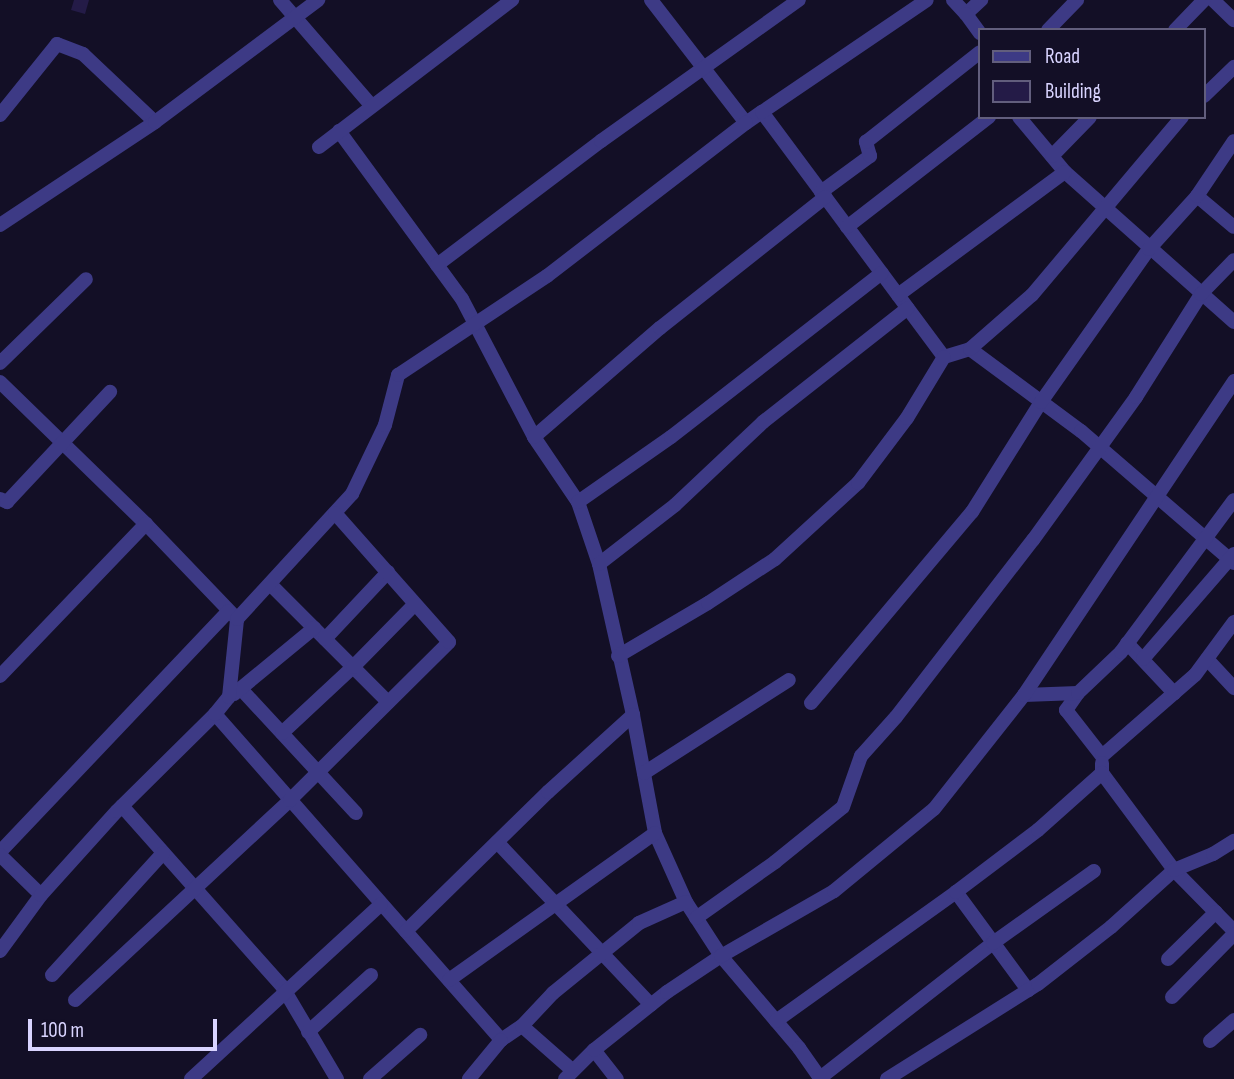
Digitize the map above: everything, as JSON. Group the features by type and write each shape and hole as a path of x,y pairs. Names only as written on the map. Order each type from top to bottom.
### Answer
{"street":[{"path":"280,0 371,105"},
{"path":"0,225 155,122 318,0"},
{"path":"318,148 512,0"},
{"path":"437,265 799,0"},
{"path":"41,895 0,853 233,615 270,584 352,494 385,425 398,375 547,276 746,123 927,0"},
{"path":"953,0 978,30"},
{"path":"966,15 981,0"},
{"path":"1050,28 1077,0"},
{"path":"1177,28 1204,0"},
{"path":"1213,0 1234,20"},
{"path":"657,2 746,123"},
{"path":"0,115 57,44 83,54 155,122"},
{"path":"534,437 660,328 870,156 866,142 978,54"},
{"path":"1206,94 1234,67"},
{"path":"762,113 944,357"},
{"path":"848,227 986,119"},
{"path":"1021,119 1065,172 1149,250 1234,322"},
{"path":"1052,156 1088,119"},
{"path":"618,656 708,603 775,559 858,483 907,418 944,357 970,349 1032,295 1180,119"},
{"path":"339,131 462,299 534,437 578,502 599,564 633,715 655,833 686,902 721,956 820,1079 993,943 1094,871"},
{"path":"811,703 972,512 1041,402 1149,250 1198,196 1234,141"},
{"path":"898,295 1065,172"},
{"path":"1198,196 1234,227"},
{"path":"696,918 775,862 843,807 861,756 896,717 1033,540 1136,397 1201,294 1234,260"},
{"path":"578,502 671,437 882,273"},
{"path":"0,363 86,279"},
{"path":"599,564 675,505 763,422 908,308"},
{"path":"970,349 1098,447 1233,559 1143,659"},
{"path":"523,1026 569,1074 594,1050 651,1005 721,956 834,891 934,809 1024,695 1154,496 1234,381"},
{"path":"0,382 146,524 233,615 235,693 282,733 356,813"},
{"path":"0,499 7,502 110,392"},
{"path":"1172,997 1234,932 1174,870 1102,773 1102,756 1066,710 1078,693 1127,643 1234,500"},
{"path":"75,1000 290,800 449,642 335,513"},
{"path":"0,676 146,524"},
{"path":"325,639 387,572"},
{"path":"270,584 388,702"},
{"path":"282,733 415,604"},
{"path":"1102,756 1195,675 1234,622"},
{"path":"0,951 41,895 122,806 235,693 314,628"},
{"path":"1127,643 1174,693"},
{"path":"1207,659 1234,688"},
{"path":"644,773 789,680"},
{"path":"1024,695 1078,693"},
{"path":"215,715 501,1040"},
{"path":"405,931 633,715"},
{"path":"776,1021 1038,830 1102,773"},
{"path":"122,806 285,992 329,1076"},
{"path":"449,980 655,833"},
{"path":"887,1079 1028,990 1111,926 1174,870 1213,854 1234,841"},
{"path":"497,842 651,1005"},
{"path":"52,975 163,853"},
{"path":"956,892 1028,990"},
{"path":"469,1079 501,1040 523,1026 553,993 639,923 686,902"},
{"path":"191,1079 381,904"},
{"path":"1168,959 1216,912"},
{"path":"308,1032 372,975"},
{"path":"1210,1041 1234,1020"},
{"path":"370,1079 420,1035"},
{"path":"594,1050 617,1079"}],"building":[{"path":"74,0 89,0 85,14 71,10"}]}
